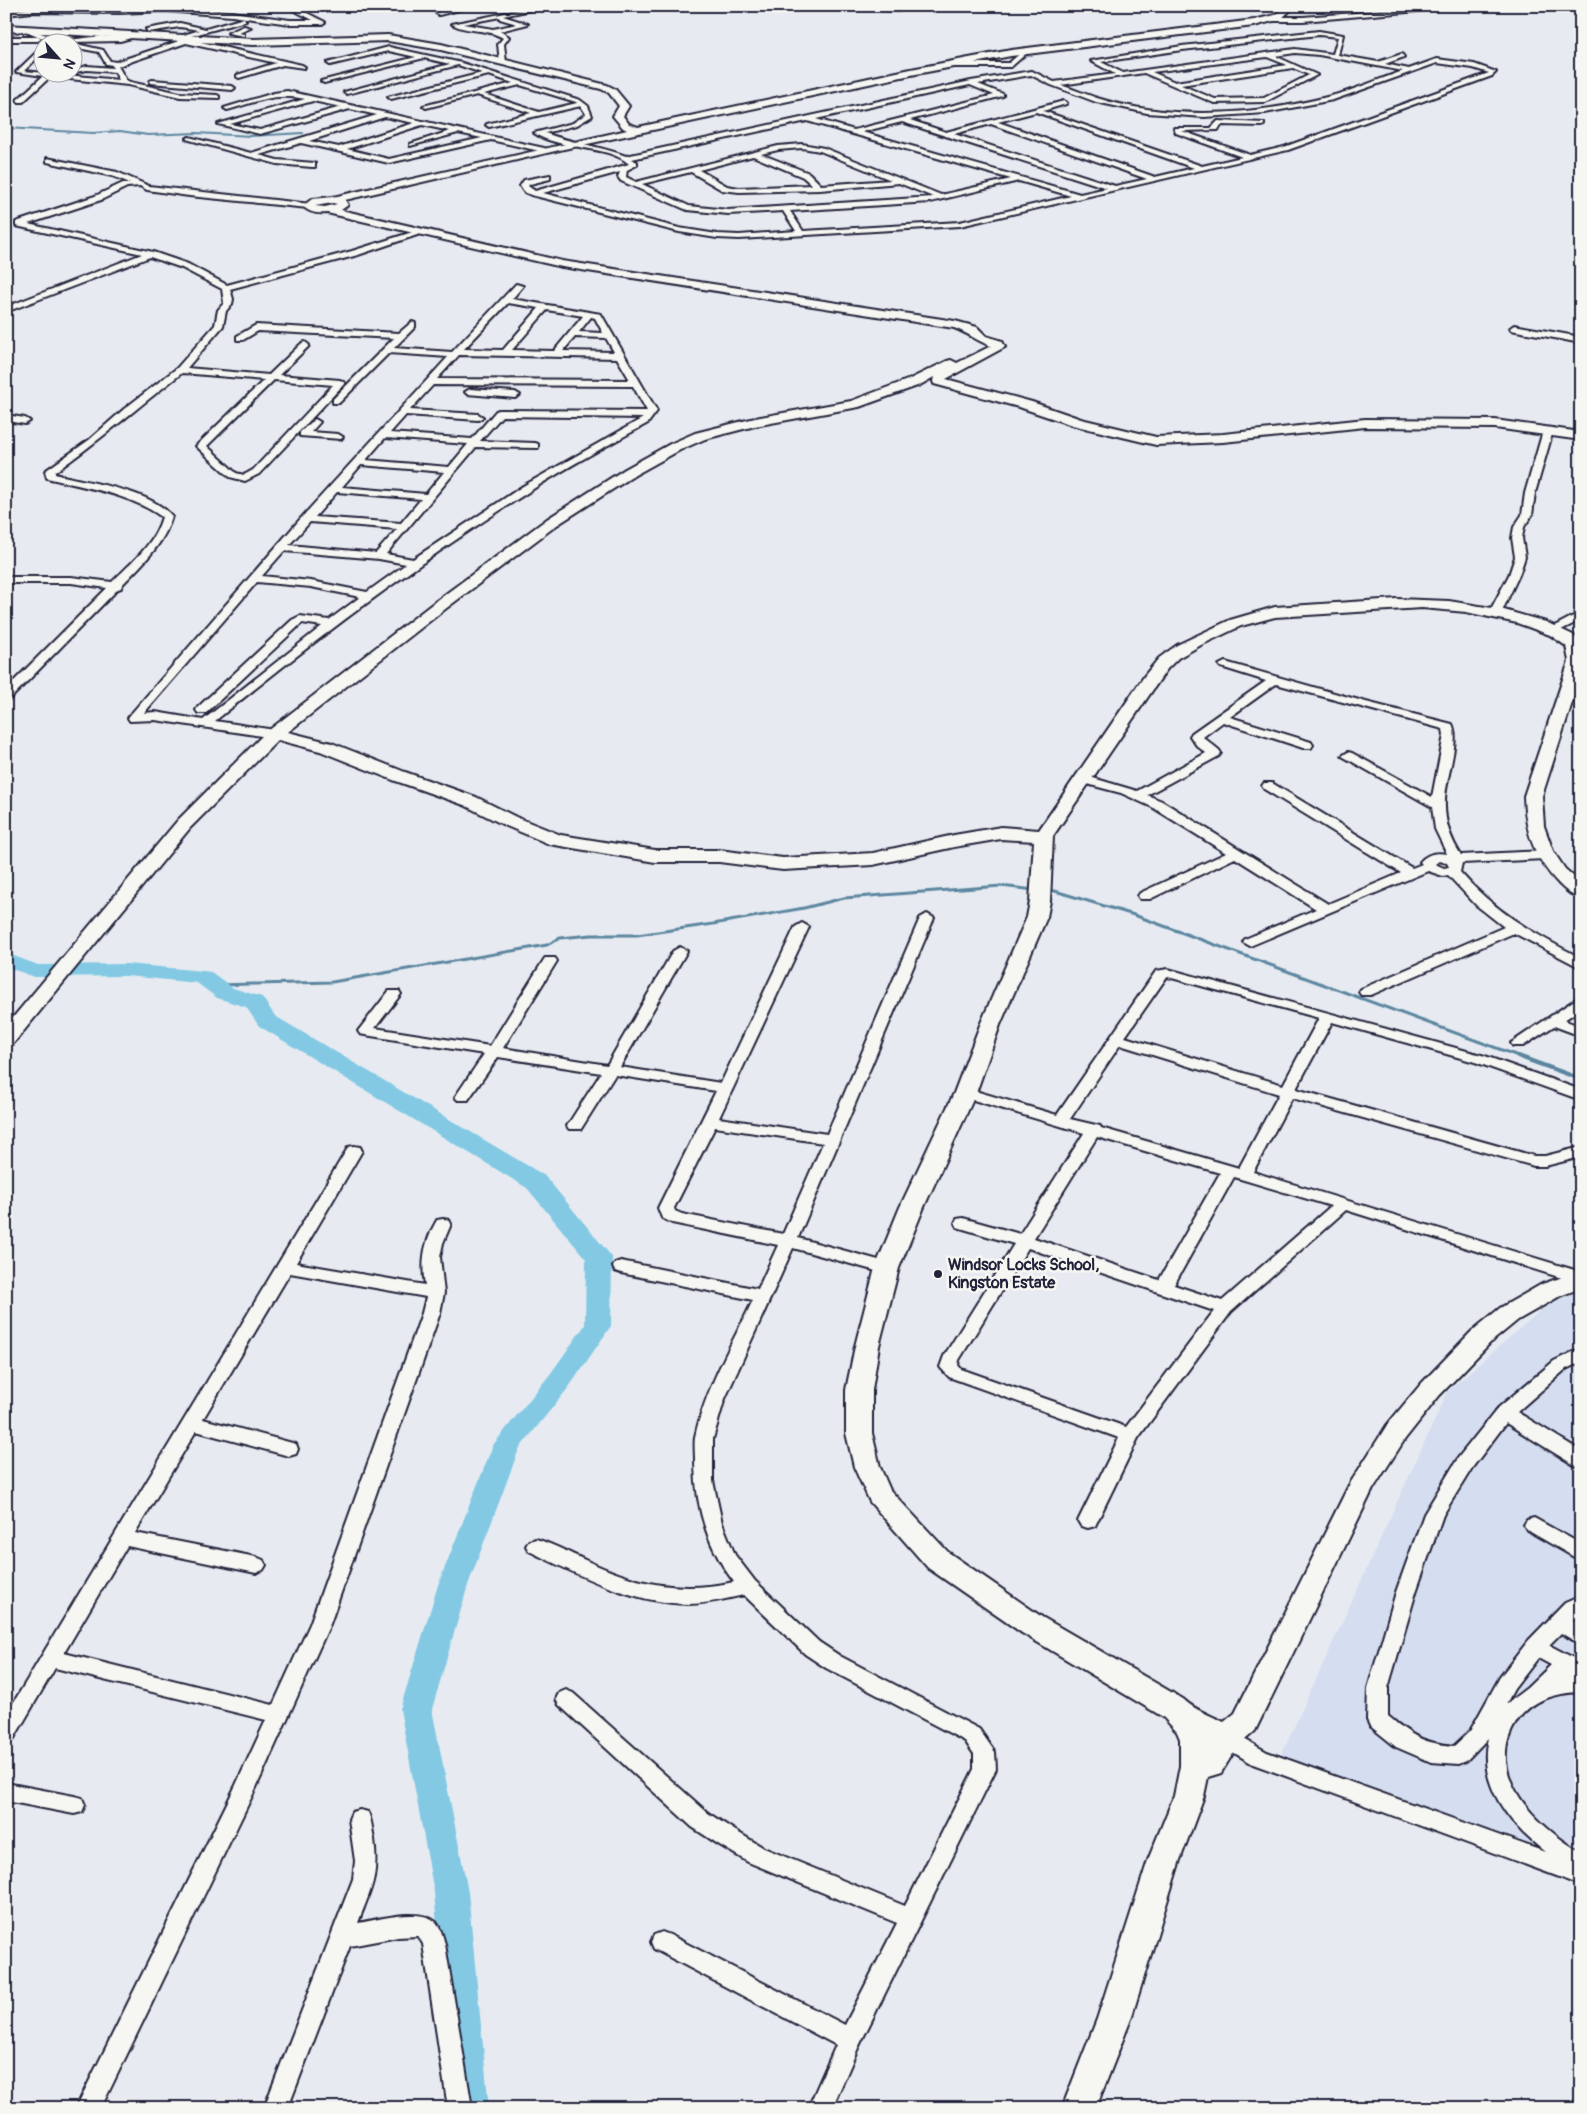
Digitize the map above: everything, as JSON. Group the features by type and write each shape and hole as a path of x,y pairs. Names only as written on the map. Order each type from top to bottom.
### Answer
{"street":[{"path":"34,11 68,6"},
{"path":"113,6 133,18"},
{"path":"439,13 472,6"},
{"path":"503,63 501,44 506,37 500,33 465,28 455,24 538,8 529,6"},
{"path":"808,6 899,9"},
{"path":"330,205 569,144 911,72 1026,51 1254,23 1278,17 1291,6"},
{"path":"1269,19 1303,19 1474,6"},
{"path":"6,13 173,10 290,22 322,22 295,10 287,9"},
{"path":"82,69 117,67 205,29 276,14"},
{"path":"492,31 525,24 495,17"},
{"path":"230,23 248,28 231,33 242,35"},
{"path":"82,39 120,39 144,31 180,25 205,29"},
{"path":"6,28 144,31 302,67"},
{"path":"22,29 32,32"},
{"path":"1122,74 1094,61 1182,48 1319,33 1341,36 1335,56"},
{"path":"6,39 32,38"},
{"path":"180,39 253,42 388,38 441,47 604,87 612,91 624,106 618,116 623,122 636,130"},
{"path":"253,42 243,46 263,50 262,54 257,57"},
{"path":"82,47 101,51 108,63 117,67 126,82 171,93 217,97"},
{"path":"330,63 389,49 460,64 578,101 590,115 575,124 537,133 569,144 597,148 633,162 633,165 624,169 534,193"},
{"path":"949,65 1005,66 1013,64 1026,51"},
{"path":"1053,84 1268,55 1307,52 1408,71"},
{"path":"1145,71 1205,98 1224,102 1265,100 1314,75 1268,55"},
{"path":"324,81 426,56"},
{"path":"1378,65 1402,56"},
{"path":"547,177 527,182 524,186 534,193 699,234 739,237 960,224 1286,149 1493,72 1489,69 1443,60 1333,98 1266,111 1204,115 1147,111 1096,100 1005,66"},
{"path":"32,61 19,72 32,73"},
{"path":"239,76 283,63"},
{"path":"347,92 460,64"},
{"path":"1013,64 1030,74"},
{"path":"1173,84 1295,66"},
{"path":"14,67 23,70"},
{"path":"391,97 490,73"},
{"path":"626,158 971,83 1030,74"},
{"path":"82,78 126,82 185,83 232,88"},
{"path":"21,101 40,82"},
{"path":"426,106 520,83"},
{"path":"854,132 1002,95 971,83"},
{"path":"1268,89 1295,85"},
{"path":"1205,98 1241,92"},
{"path":"227,108 280,93 287,93 544,150"},
{"path":"478,93 542,114"},
{"path":"313,99 221,124 260,132 352,106"},
{"path":"946,134 1064,103"},
{"path":"489,125 582,104"},
{"path":"1035,110 1202,168"},
{"path":"252,155 385,114"},
{"path":"807,119 1080,196"},
{"path":"903,120 1114,188"},
{"path":"337,150 422,122"},
{"path":"991,122 1154,179"},
{"path":"1248,157 1178,132 1176,129 1210,130 1216,129 1218,123 1226,122 1262,124"},
{"path":"412,145 458,131"},
{"path":"301,141 389,162 490,138"},
{"path":"188,139 276,162 312,165"},
{"path":"635,184 754,154 792,146 812,146 941,198"},
{"path":"754,154 806,175 820,188"},
{"path":"50,160 114,174 147,188 308,206 316,201 422,232 562,264 955,325 973,330 982,339 998,344 999,347 942,376 939,381 1077,422 1156,441 1223,438 1365,423 1477,424 1581,436"},
{"path":"624,169 624,180"},
{"path":"693,170 730,189 750,191 870,185 901,181"},
{"path":"608,174 687,208 728,212 921,201 1020,179"},
{"path":"140,184 126,185 98,198 16,225 150,254 185,266 226,288 422,232"},
{"path":"785,209 801,233"},
{"path":"6,310 66,285 150,254"},
{"path":"134,718 306,519 519,286"},
{"path":"6,696 151,549 162,531 167,516 157,508 137,498 50,476 50,471 98,438 127,411 180,370 219,326 222,310 228,304 229,299 226,288"},
{"path":"208,722 275,666 415,563 528,488 645,421 650,415 652,411 598,316 505,300"},
{"path":"505,353 545,307"},
{"path":"556,354 588,314"},
{"path":"338,437 303,434 412,325"},
{"path":"240,338 256,328 400,336"},
{"path":"1514,328 1581,340"},
{"path":"572,334 610,336"},
{"path":"6,1040 184,824 272,736 438,607 552,522 588,498 675,447 700,436 755,422 820,412 854,404 886,393 968,355 979,345 982,339"},
{"path":"305,344 201,446 238,477 244,478 256,472 373,350"},
{"path":"386,350 456,354 620,355"},
{"path":"180,370 340,384"},
{"path":"427,386 517,383 636,383"},
{"path":"511,414 517,383"},
{"path":"427,386 515,395"},
{"path":"403,412 478,417"},
{"path":"379,556 499,413 650,415"},
{"path":"6,418 25,421"},
{"path":"1498,614 1497,609 1514,575 1520,557 1517,538 1519,527 1527,514 1530,493 1548,431"},
{"path":"382,435 534,446"},
{"path":"358,462 452,470"},
{"path":"334,489 430,497"},
{"path":"306,519 405,526"},
{"path":"281,548 379,556 415,563"},
{"path":"254,578 311,584 368,596"},
{"path":"6,580 71,580 116,586"},
{"path":"1079,2108 1114,2019 1164,1860 1188,1796 1195,1766 1195,1739 1188,1724 1174,1708 1032,1625 938,1560 879,1495 867,1467 859,1433 859,1390 867,1346 887,1268 912,1207 965,1093 990,1025 1036,917 1040,894 1044,836 1151,679 1166,660 1187,647 1229,626 1268,613 1382,605 1437,604 1498,614 1553,630 1568,639 1577,650 1577,661 1533,796 1532,817 1545,855 1555,870 1581,893"},
{"path":"1553,630 1581,615"},
{"path":"202,710 300,619 331,624"},
{"path":"254,661 275,666"},
{"path":"1224,665 1448,727 1450,735 1436,804 1442,832 1454,863 1480,903 1513,928 1581,964"},
{"path":"1138,796 1215,753 1201,743 1196,736 1274,680"},
{"path":"134,718 155,716 208,722 272,736"},
{"path":"134,718 150,722 298,738 333,749 399,776 470,801 510,821 556,840 655,856 719,856 783,864 874,858 1001,833 1044,836"},
{"path":"1221,718 1307,746"},
{"path":"1348,756 1436,804"},
{"path":"1083,779 1125,790 1157,804 1326,909"},
{"path":"1268,786 1410,873"},
{"path":"1145,896 1236,853"},
{"path":"1250,942 1429,866 1427,862 1432,858 1441,857 1454,863 1545,855"},
{"path":"820,2108 850,2040 985,1769 984,1752 972,1736 832,1662 812,1648 748,1586 727,1559 712,1523 704,1481 704,1439 715,1401 788,1241 927,918"},
{"path":"802,927 710,1121 666,1208 668,1214 678,1219 788,1241 887,1268"},
{"path":"1366,992 1513,928"},
{"path":"575,1126 611,1070 680,951"},
{"path":"463,1097 550,961"},
{"path":"1061,1120 1161,974 1164,973 1328,1016 1480,1059 1581,1095"},
{"path":"394,994 365,1031 725,1088"},
{"path":"1518,1043 1581,1002"},
{"path":"1164,1287 1289,1092 1328,1016"},
{"path":"1554,1021 1581,1032"},
{"path":"1117,1039 1289,1092 1534,1161 1545,1161 1581,1152"},
{"path":"965,1093 1094,1129 1581,1278"},
{"path":"710,1121 832,1140"},
{"path":"1094,1129 950,1360 949,1367 955,1373 1130,1435"},
{"path":"6,1734 122,1538 287,1267 354,1152"},
{"path":"1088,1521 1130,1435 1226,1308 1343,1204"},
{"path":"963,1223 1024,1241 1226,1308"},
{"path":"88,2108 244,1790 320,1624 431,1313 435,1293 430,1262 434,1240 443,1224"},
{"path":"287,1267 435,1293"},
{"path":"621,1267 763,1296"},
{"path":"1195,1766 1210,1764 1226,1738 1245,1722 1362,1485 1396,1432 1430,1390 1481,1338 1509,1314 1551,1290 1581,1278"},
{"path":"1581,1354 1560,1365 1504,1413 1464,1463 1434,1514 1406,1592 1378,1688 1377,1720 1403,1741 1431,1753 1459,1755 1477,1737 1506,1683 1535,1647 1581,1604"},
{"path":"1504,1413 1581,1460"},
{"path":"192,1424 289,1449"},
{"path":"1534,1525 1581,1554"},
{"path":"122,1538 256,1565"},
{"path":"536,1546 606,1578 656,1594 688,1596 719,1593 748,1586"},
{"path":"1560,1622 1581,1637"},
{"path":"1535,1647 1573,1669 1530,1696 1508,1715 1501,1727 1497,1741 1497,1771 1502,1787 1521,1818 1551,1846 1581,1863"},
{"path":"50,1658 278,1715"},
{"path":"1530,1696 1560,1686 1581,1684"},
{"path":"566,1699 700,1820 726,1837 756,1855 910,1918"},
{"path":"1183,1717 1196,1721 1260,1758 1581,1875"},
{"path":"6,1792 74,1805"},
{"path":"276,2108 364,1879 366,1861 360,1819"},
{"path":"342,1937 410,1926 423,1926 430,1932 434,1944 460,2108"},
{"path":"662,1942 850,2040"}],"shaded area":[{"path":"1581,1290 1581,1866 1279,1760 1448,1391 1557,1296"}],"waterway":[{"path":"6,128 93,133 120,131 148,135 196,133 251,136 303,133"},
{"path":"215,985 332,982 547,945 560,938 591,935 637,935 804,908 844,898 1001,886 1034,890"},
{"path":"1046,891 1055,891 1134,915 1521,1057"},
{"path":"6,959 35,971 127,970 203,977 225,993 254,1002 267,1021 536,1182 599,1257 598,1326 560,1380 507,1445 453,1585 416,1709 451,1892 471,2108"},
{"path":"1518,1056 1581,1079"}],"place":[{"name":"Windsor Locks School, Kingston Estate","path":"938,1274"}]}
